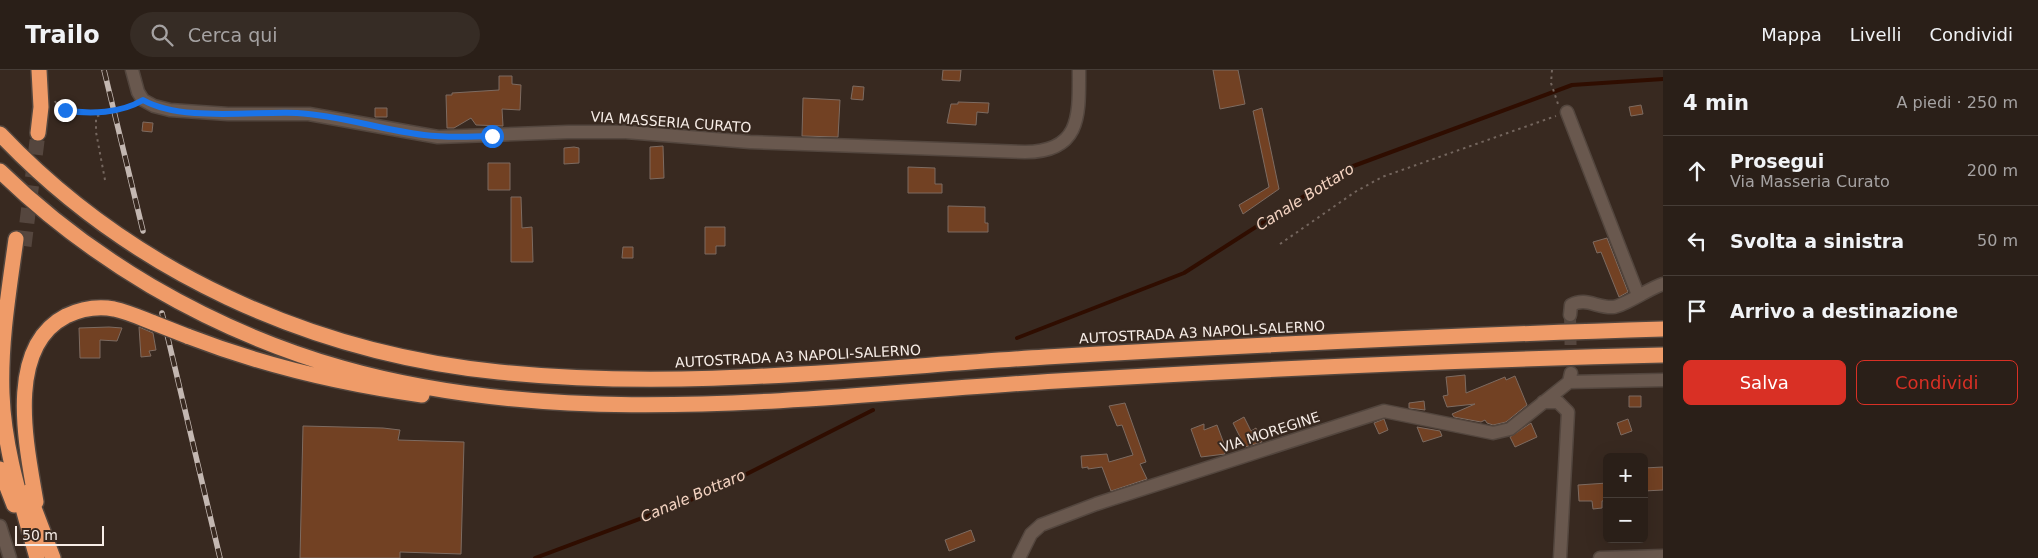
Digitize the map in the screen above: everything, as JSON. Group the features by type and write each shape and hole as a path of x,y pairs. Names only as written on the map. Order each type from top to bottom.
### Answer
{"highway":[{"path":"31,70 34,131 41,107 39,70"},
{"name":"AUTOSTRADA A3 NAPOLI-SALERNO","path":"0,130 5,139 73,201 106,226 159,261 220,295 287,323 351,344 421,361 498,372 603,379 733,377 1277,343 1663,329"},
{"path":"0,171 40,207 115,264 205,316 244,334 346,369 424,386 498,397"},
{"path":"36,558 12,465 2,394 4,335 20,243 10,356 10,412 19,463 53,558"},
{"path":"40,523 25,422 26,380 35,349 50,327 73,313 88,309 115,309 187,336 271,364 380,389 433,396 498,397 604,403 715,403 1277,369 1663,355"},
{"path":"0,469 36,558"}],"street":[{"path":"132,70 138,92 143,100"},
{"name":"VIA MASSERIA CURATO","path":"143,100 154,106 170,110 228,114 309,114 438,136 626,132 750,142 1038,152 1061,145 1074,128 1078,118 1079,70"},
{"path":"1567,112 1638,295"},
{"path":"1570,315 1571,305 1579,300 1613,307 1626,303 1638,295 1663,284"},
{"name":"VIA MOREGINE","path":"1019,558 1031,534 1041,525 1096,504 1384,411 1492,433 1510,429 1570,377 1663,380"},
{"path":"1543,402 1558,402 1568,412 1560,558"},
{"path":"0,526 10,558"},
{"path":"1600,558 1663,556"}],"path":[{"path":"1552,70 1551,83 1556,102"},
{"path":"54,95 60,109 100,113 133,106 143,100"},
{"path":"1280,244 1354,192 1382,177 1567,112"},
{"path":"100,113 96,117 96,132 105,180"}],"building":[{"path":"943,70 961,70 960,81 942,80"},
{"path":"1213,70 1238,70 1245,104 1220,109"},
{"path":"499,76 512,76 512,84 521,85 520,110 502,109 503,126 476,125 471,118 454,128 447,128 446,95 499,90"},
{"path":"853,86 864,87 863,100 851,99"},
{"path":"803,98 840,100 838,137 802,136"},
{"path":"958,102 989,103 988,113 977,112 976,125 947,123 951,104 958,104"},
{"path":"1641,105 1643,114 1631,116 1629,107"},
{"path":"375,108 387,108 387,117 375,117"},
{"path":"1262,108 1279,189 1243,214 1239,205 1269,187 1253,111"},
{"path":"143,122 153,123 152,132 142,131"},
{"path":"663,146 664,178 650,179 650,147"},
{"path":"564,148 579,148 579,163 564,164"},
{"path":"488,163 510,163 510,190 488,190"},
{"path":"908,167 935,168 935,184 942,184 942,193 908,193"},
{"path":"511,197 521,197 522,228 532,227 533,262 511,262"},
{"path":"948,206 985,207 985,223 988,223 988,232 948,232"},
{"path":"705,227 725,227 725,246 716,246 716,254 705,254"},
{"path":"1607,238 1628,292 1619,297 1601,252 1597,253 1593,242"},
{"path":"623,247 633,247 633,258 622,258"},
{"path":"139,327 153,333 156,350 149,351 151,356 141,357"},
{"path":"79,328 122,328 117,341 100,340 100,358 80,358"},
{"path":"1465,375 1466,393 1505,377 1506,380 1515,376 1527,405 1506,422 1493,425 1485,420 1481,422 1454,417 1452,414 1475,404 1447,407 1443,396 1448,395 1446,377"},
{"path":"1629,396 1641,396 1641,407 1629,407"},
{"path":"1424,401 1425,410 1409,408 1409,403"},
{"path":"1125,403 1146,462 1140,464 1147,479 1111,491 1102,467 1082,468 1081,456 1107,454 1109,462 1133,455 1122,425 1117,426 1109,406"},
{"path":"1244,417 1251,431 1256,428 1262,442 1245,447 1233,423"},
{"path":"1384,419 1388,430 1379,434 1374,423"},
{"path":"1628,419 1632,431 1621,435 1617,423"},
{"path":"1531,423 1537,437 1515,447 1510,437"},
{"path":"1204,424 1204,430 1217,425 1226,449 1224,450 1225,454 1201,457 1191,429"},
{"path":"303,426 383,428 400,430 398,440 464,442 461,554 400,552 400,558 300,558"},
{"path":"1417,427 1440,431 1442,436 1423,442"},
{"path":"1663,467 1663,490 1648,491 1648,468"},
{"path":"1603,483 1602,508 1593,509 1592,501 1579,501 1578,485"},
{"path":"971,530 975,541 949,551 945,540"}],"waterway":[{"name":"Canale Bottaro","path":"1017,338 1184,273 1348,168 1572,85 1663,79"},
{"name":"Canale Bottaro","path":"535,558 709,493 873,410"}],"tunnel":[{"path":"24,246 38,133"},
{"path":"1570,315 1571,368"}],"railway":[{"path":"104,70 143,231"},
{"path":"162,313 220,558"}],"route":[{"path":"65,110 100,113 129,108 143,100 154,106 170,110 228,114 309,114 424,135 456,137 492,136"}]}
